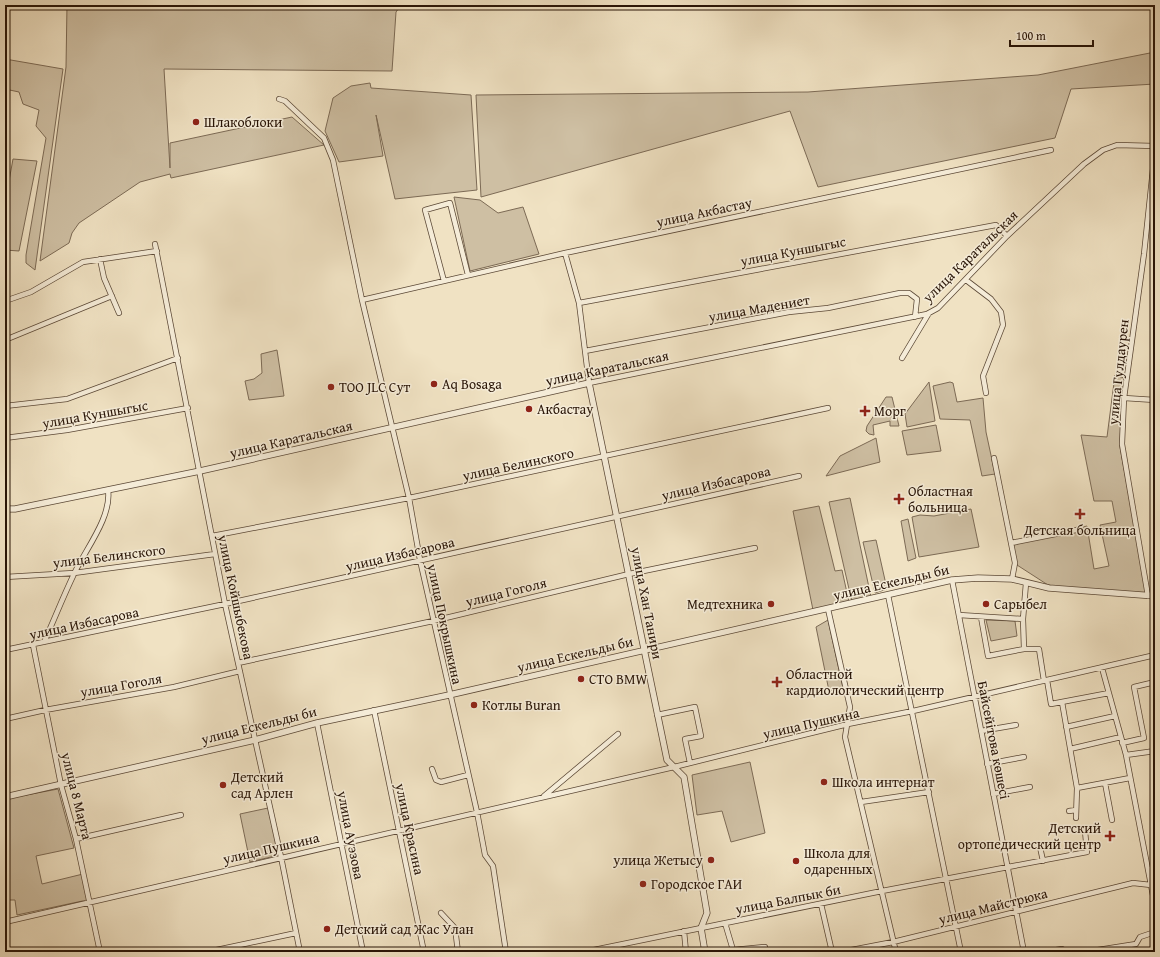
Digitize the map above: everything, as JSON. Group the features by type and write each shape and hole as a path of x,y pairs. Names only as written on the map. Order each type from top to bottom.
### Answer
{"street":[{"name":"улица Покрышкина","path":"279,99 285,101 324,138 333,160 362,300 409,498 420,560 449,695 477,812 485,855 493,866 506,952"},
{"name":"улица Каратальская","path":"5,508 15,509 200,471 589,383 915,317 938,308 1007,236 1084,164 1102,150 1117,145 1155,146"},
{"name":"улица Акбастау","path":"362,300 565,252 1051,150"},
{"name":"улица Гулдаурен","path":"1148,596 1122,444 1124,398 1144,254 1155,150"},
{"path":"444,281 425,210 450,203 468,276"},
{"name":"улица Куншыгыс","path":"579,303 996,225 1007,236"},
{"name":"улица Койшыбекова","path":"155,244 225,604 281,857 300,952"},
{"path":"5,301 31,292 83,262 157,251"},
{"name":"улица Хан Танири","path":"565,252 579,303 589,383 667,760 684,777 707,913 701,928 705,952"},
{"path":"100,259 104,278 119,313"},
{"path":"966,280 991,299 1001,312 1003,325 983,376 986,392"},
{"name":"улица Мадениет","path":"585,352 789,312 828,308 900,293 909,293 917,299 915,317"},
{"path":"5,339 112,296"},
{"path":"902,358 929,312"},
{"path":"5,406 67,399 178,358"},
{"path":"1124,398 1155,400"},
{"name":"улица Куншыгыс","path":"5,438 82,428 188,408"},
{"name":"улица Белинского","path":"212,536 409,498 828,408"},
{"path":"994,458 1015,563 1012,579"},
{"name":"улица Избасарова","path":"5,650 225,604 799,476"},
{"path":"44,642 74,573 101,522 109,500 108,490"},
{"path":"1011,543 1081,529"},
{"name":"улица Гоголя","path":"238,663 433,621 628,574 755,548"},
{"name":"улица Белинского","path":"5,577 74,573 216,554"},
{"name":"улица Ескельды би","path":"5,797 255,740 317,723 449,695 952,580 978,578 1012,579 1049,588 1155,596"},
{"name":"Байсейітова көшесі","path":"952,580 1024,952"},
{"path":"1024,649 1023,619 1026,583"},
{"path":"888,595 913,711 961,952"},
{"path":"828,609 850,707 845,737 896,952"},
{"path":"959,615 1023,619"},
{"path":"981,617 988,656 1024,649 1038,649 1051,704 1109,693"},
{"name":"улица 8 Марта","path":"33,645 61,785 76,839 100,952"},
{"name":"улица Пушкина","path":"5,922 90,901 674,767 848,724 913,711 1155,655"},
{"path":"1102,668 1126,755 1155,906"},
{"name":"улица Гоголя","path":"5,719 45,710 174,687 240,671"},
{"path":"1122,743 1144,738 1134,687 1155,682"},
{"path":"1062,702 1077,788 1076,818"},
{"path":"657,715 696,707 701,736 685,739 690,763"},
{"name":"улица Красина","path":"374,710 424,952"},
{"path":"1066,726 1115,716"},
{"name":"улица Ауэзова","path":"317,723 363,952"},
{"path":"981,731 1016,725"},
{"name":"улица Пушкина","path":"543,797 618,734"},
{"path":"1070,749 1121,737"},
{"path":"1126,755 1155,751"},
{"path":"987,764 1024,757"},
{"path":"432,769 436,780 441,782 468,775"},
{"path":"1077,788 1130,778"},
{"path":"1104,782 1112,820"},
{"path":"993,794 1030,787"},
{"path":"861,802 929,792"},
{"path":"1069,811 1076,810"},
{"path":"76,839 181,815"},
{"name":"улица Балпык би","path":"584,952 882,891 1087,852 1084,831"},
{"path":"1040,847 1043,860"},
{"path":"1148,870 1155,868"},
{"name":"улица Майстрюка","path":"841,952 893,942 1134,884 1151,885"},
{"path":"821,904 832,952"},
{"path":"441,914 455,928 458,952"},
{"path":"725,923 733,950 765,947"},
{"path":"684,931 686,952"},
{"path":"1085,952 1118,950 1136,944 1140,937 1155,932"},
{"path":"207,952 296,934"},
{"path":"1127,946 1128,952"},
{"path":"1044,952 1062,949 1066,952"}],"shaded area":[{"path":"67,5 401,5 396,12 392,71 164,69 170,168 170,143 292,117 324,145 171,178 170,174 140,182 79,223 72,233 69,243 40,261 66,67"},
{"path":"1155,52 1155,84 1071,89 1055,138 818,187 790,111 481,197 476,95 808,92 1038,75"},
{"path":"5,59 63,69 35,270 26,263 26,255 46,138 36,126 39,110 23,104 19,92 5,89"},
{"path":"370,83 371,88 471,95 477,190 395,199 376,115 383,156 339,162 325,131 333,98 351,86"},
{"path":"13,159 37,161 19,251 5,250 5,203"},
{"path":"454,197 480,200 498,213 523,207 539,254 470,271"},
{"path":"277,350 284,396 249,400 245,381 254,379 262,373 261,354"},
{"path":"1115,375 1124,378 1120,447 1147,594 1076,589 1048,585 1017,565 1013,545 1087,526 1094,569 1109,566 1100,525 1116,522 1112,501 1094,501 1081,435 1107,437"},
{"path":"929,382 935,421 907,427 905,414"},
{"path":"950,382 953,383 957,402 983,398 986,432 995,474 982,476 970,420 940,419 933,386"},
{"path":"886,397 892,397 899,426 890,426 890,421 873,425 874,435 869,434 866,431 867,426"},
{"path":"936,425 941,451 907,455 902,431"},
{"path":"876,438 880,462 826,476 840,456"},
{"path":"850,498 871,597 852,602 829,502"},
{"path":"819,506 835,571 842,570 849,602 813,610 793,511"},
{"path":"971,509 979,547 919,557 912,517 920,515 934,516"},
{"path":"908,519 916,558 908,561 901,521"},
{"path":"876,540 887,589 875,593 863,542"},
{"path":"828,620 843,688 829,691 816,627"},
{"path":"986,620 1015,621 1017,636 991,641"},
{"path":"750,762 765,833 731,842 722,811 697,815 692,775"},
{"path":"58,789 74,848 36,856 42,884 83,874 87,900 17,915 15,900 6,900 5,897 5,799"},
{"path":"268,808 279,855 250,862 240,814"}],"place":[{"name":"Шлакоблоки","path":"196,122"},
{"name":"Aq Bosaga","path":"434,384"},
{"name":"ТОО JLC Сут","path":"331,387"},
{"name":"Акбастау","path":"529,409"},
{"name":"Морг","path":"865,411"},
{"name":"Областная больница","path":"899,499"},
{"name":"Детская больница","path":"1080,514"},
{"name":"Медтехника","path":"771,604"},
{"name":"Сарыбел","path":"986,604"},
{"name":"СТО BMW","path":"581,679"},
{"name":"Областной кардиологический центр","path":"777,682"},
{"name":"Котлы Buran","path":"474,705"},
{"name":"Школа интернат","path":"824,782"},
{"name":"Детский сад Арлен","path":"223,785"},
{"name":"Детский ортопедический центр","path":"1110,836"},
{"name":"улица Жетысу","path":"711,860"},
{"name":"Школа для одаренных","path":"796,861"},
{"name":"Городское ГАИ","path":"643,884"},
{"name":"Детский сад Жас Улан","path":"327,929"}]}
